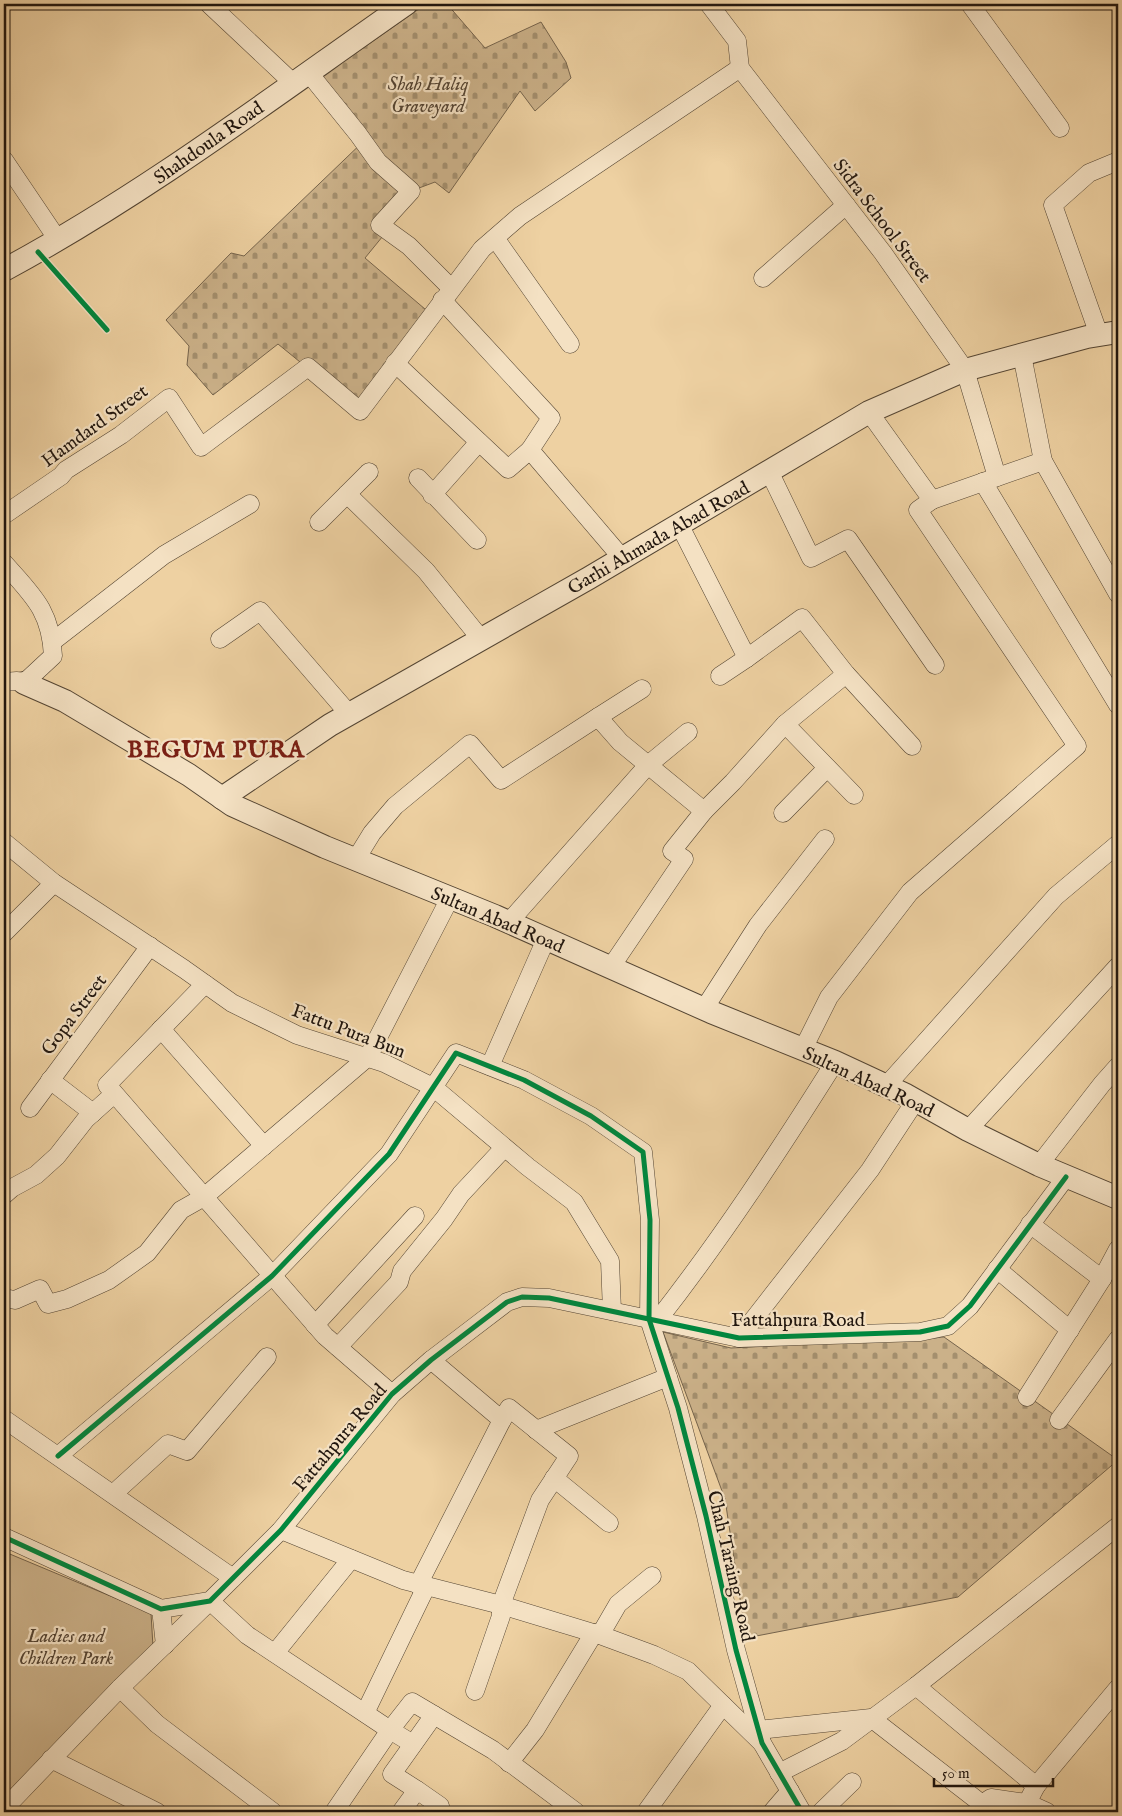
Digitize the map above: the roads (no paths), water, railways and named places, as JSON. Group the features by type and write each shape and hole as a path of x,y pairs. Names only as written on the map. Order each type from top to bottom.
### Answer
{"street":[{"path":"209,4 300,77 358,134 378,162 411,191 380,225 409,246 446,294 551,418 530,450 508,469 395,363 446,294 482,250 520,216 740,68 737,41 708,4"},
{"name":"Shahdoula Road","path":"4,270 58,240 152,182 406,4"},
{"path":"970,4 1060,128"},
{"name":"Sidra School Street","path":"740,68 883,253 965,370 990,479 1118,705"},
{"path":"4,160 58,240"},
{"path":"1109,334 1053,204 1090,173 1118,161"},
{"path":"763,278 846,205"},
{"path":"495,238 570,344"},
{"name":"Garhi Ahmada Abad Road","path":"222,798 350,714 622,558 869,412 965,370 1109,334"},
{"path":"1022,355 1043,461 1118,594"},
{"name":"Hamdard Street","path":"4,515 61,476 66,470 121,435 169,398 201,447 308,367 360,411 395,363"},
{"path":"869,412 932,500"},
{"path":"432,494 479,442"},
{"path":"530,450 622,558"},
{"path":"803,1049 829,997 910,892 1077,746 918,510 932,500 1043,461"},
{"path":"769,471 811,558 848,540 936,665"},
{"path":"319,522 369,472"},
{"path":"418,478 477,540"},
{"path":"347,494 426,571 481,639"},
{"path":"52,642 164,555 250,504"},
{"path":"679,524 747,658"},
{"path":"4,563 41,606 50,626 52,642"},
{"path":"220,639 260,611 350,714"},
{"path":"720,676 802,618 846,674 912,746"},
{"name":"Sultan Abad Road","path":"14,682 53,656 52,642"},
{"path":"611,967 684,859 672,850 704,810 733,782 785,724 846,674"},
{"name":"Sultan Abad Road","path":"14,682 65,701 189,775 232,805 356,860 509,922 704,1009 835,1062 916,1100 968,1130 1039,1165 1066,1177 1117,1195"},
{"path":"356,860 372,833 394,806 470,744 501,780 642,688"},
{"path":"598,717 620,742 704,810"},
{"path":"785,724 854,795"},
{"path":"509,922 648,765 688,732"},
{"path":"783,812 828,768"},
{"path":"704,1009 758,925 824,839"},
{"name":"Fattu Pura Bun","path":"4,842 54,883 232,1003 297,1035 368,1057 432,1087 504,1148 574,1202 610,1261 612,1311"},
{"path":"886,1086 1056,896 1118,844"},
{"path":"4,933 54,883"},
{"path":"4,1298 15,1300 40,1289 48,1304 109,1280 147,1253 182,1210 204,1197 368,1057 450,898"},
{"path":"490,1066 546,939"},
{"name":"Gopa Street","path":"30,1108 150,946"},
{"path":"968,1130 1118,966"},
{"path":"205,984 106,1085 315,1325 392,1394"},
{"path":"161,1029 264,1146"},
{"name":"Chah Taraing Road","path":"432,1087 456,1053 524,1080 591,1116 643,1152 650,1220 653,1320 706,1516 736,1650 760,1736 802,1812"},
{"path":"653,1320 704,1262 757,1185 835,1062"},
{"path":"1039,1165 1118,1066"},
{"path":"50,1080 93,1113"},
{"path":"58,1456 272,1276 388,1154 432,1087"},
{"path":"4,1196 12,1188 36,1175 57,1156 93,1113 114,1094"},
{"path":"739,1338 870,1170 916,1100"},
{"path":"338,1347 399,1282 402,1271 444,1219 461,1194 504,1148"},
{"name":"Fattahpura Road","path":"4,1809 120,1688 281,1530 392,1394 430,1360 507,1302 522,1297 549,1298 739,1338 920,1332 948,1326 970,1306 1066,1177"},
{"path":"315,1325 415,1216"},
{"path":"1030,1224 1102,1279"},
{"path":"1027,1396 1102,1279 1118,1249"},
{"path":"997,1269 1070,1330"},
{"path":"1059,1420 1115,1351"},
{"path":"113,1494 168,1444 187,1451 268,1357"},
{"path":"430,1360 502,1420"},
{"path":"536,1430 668,1377"},
{"path":"365,1713 422,1586 508,1408 569,1456 540,1500 501,1605 502,1616 475,1692"},
{"path":"5,1423 58,1456 233,1578"},
{"path":"554,1478 609,1523"},
{"path":"779,1773 842,1741 916,1686 1118,1526"},
{"path":"281,1530 422,1586 501,1605 597,1634 688,1671 723,1705 760,1736 871,1718 982,1804 991,1798 1027,1803 1047,1812"},
{"path":"4,1537 160,1609 210,1601 247,1635 413,1744"},
{"path":"275,1653 351,1559"},
{"path":"509,1762 535,1730 618,1604 652,1576"},
{"path":"160,1609 165,1645"},
{"path":"916,1686 1036,1786"},
{"path":"120,1688 157,1724 273,1812"},
{"path":"1027,1803 1036,1786 1118,1688"},
{"path":"334,1812 390,1730 412,1702 492,1750 576,1812"},
{"path":"646,1812 723,1705"},
{"path":"434,1715 392,1774 440,1806"},
{"path":"51,1759 157,1812"},
{"path":"821,1812 852,1782"},
{"path":"401,1812 417,1790"},
{"path":"772,1812 790,1792"}],"district":[{"name":"BEGUM PURA","path":"216,749"}],"park label":[{"name":"Shah Haliq Graveyard","path":"428,94"},
{"name":"Ladies and Children Park","path":"66,1646"}]}
